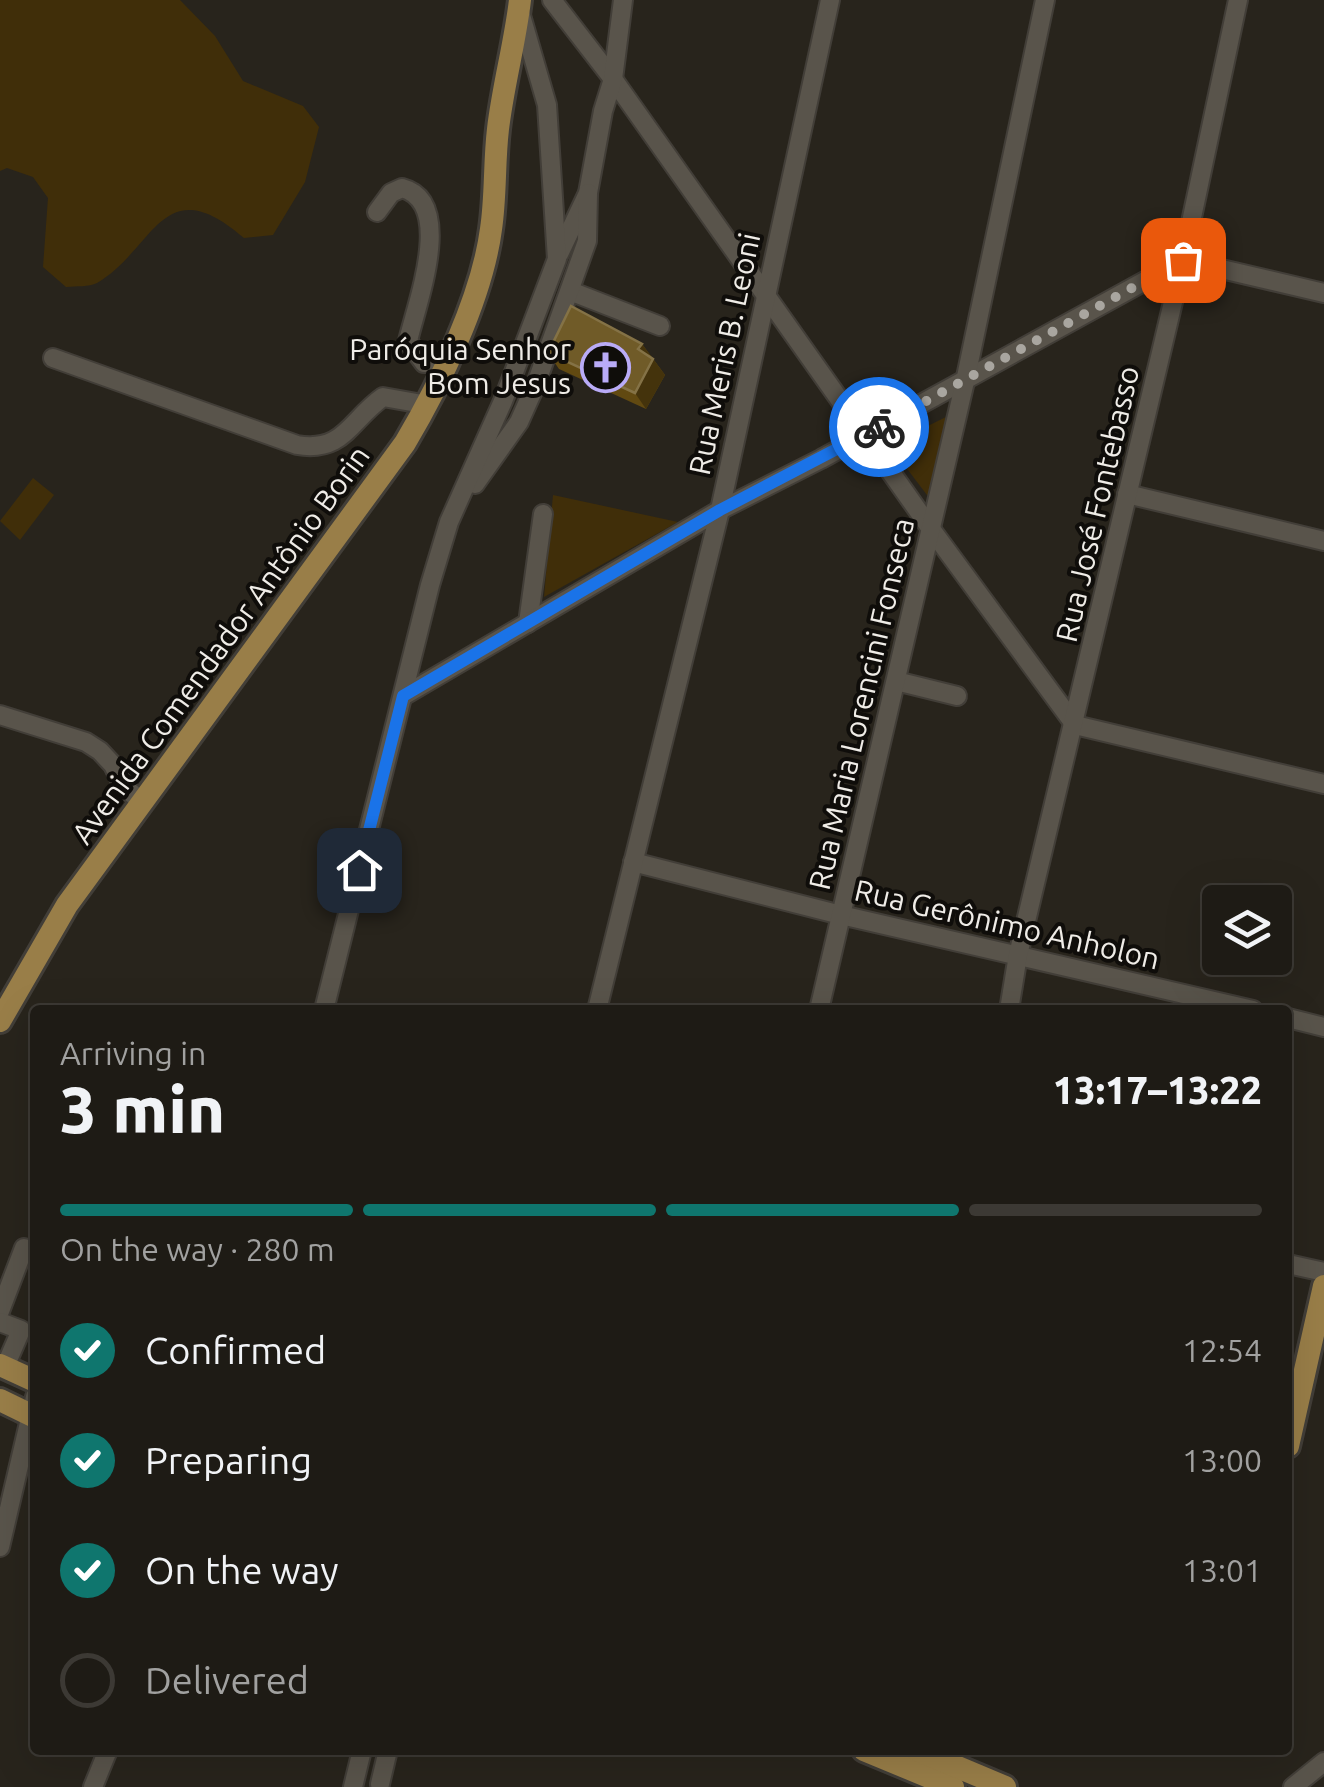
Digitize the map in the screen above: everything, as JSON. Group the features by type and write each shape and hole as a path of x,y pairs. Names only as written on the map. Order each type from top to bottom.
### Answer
{"main road":[{"name":"Avenida Comendador Antônio Borin","path":"0,1021 6,992 406,444 428,405 448,363 491,232 498,133 519,4"},
{"path":"1292,1428 1324,1286"},
{"path":"2,1366 30,1379"},
{"path":"0,1400 30,1409"},
{"path":"885,1755 1004,1787"},
{"path":"925,1755 955,1772"}],"street":[{"path":"552,0 614,79 931,529 1075,725 1324,784"},
{"path":"449,522 518,422 536,384 587,241 588,193 603,111 614,79 623,0"},
{"name":"Rua Meris B. Leoni","path":"599,1005 720,510 830,0"},
{"name":"Rua Maria Lorencini Fonseca","path":"820,1005 966,377 1045,0"},
{"name":"Rua José Fontebasso","path":"1010,1005 1018,955 1075,725 1240,3"},
{"path":"519,4 547,105 557,259"},
{"path":"377,212 391,194 402,188 417,196 428,213 432,233 408,341 424,363 448,363"},
{"path":"325,1005 449,522 588,193"},
{"path":"403,696 720,510 1183,260 1324,293"},
{"path":"570,291 660,326"},
{"path":"52,358 298,445 318,448 332,444 364,410 384,397 428,405"},
{"path":"1126,494 1324,541"},
{"path":"528,623 543,514"},
{"path":"896,680 958,696"},
{"path":"0,715 100,750 123,786 142,802"},
{"name":"Rua Gerônimo Anholon","path":"633,862 841,915 1232,1005"},
{"path":"1292,1019 1324,1027"},
{"path":"0,1311 24,1248"},
{"path":"1292,1265 1324,1272"},
{"path":"0,1322 21,1330 2,1366"},
{"path":"0,1546 30,1422"},
{"path":"93,1787 106,1755"},
{"path":"352,1787 361,1755"},
{"path":"380,1784 387,1755"},
{"path":"1294,1787 1324,1762"}],"shaded area":[{"path":"0,0 180,0 215,36 243,81 303,106 319,127 305,182 273,235 244,238 217,218 195,210 177,212 162,221 97,283 66,287 43,267 48,198 33,177 7,168 0,171"},
{"path":"946,417 930,499 889,445"},
{"path":"33,478 54,495 20,540 0,521"},
{"path":"553,495 678,522 544,597"}],"building":[{"name":"Paróquia Senhor Bom Jesus","path":"571,306 642,344 638,349 653,359 635,393 548,353"}],"way so far":[{"path":"879,427 1183,260"}],"place":[{"name":"Paróquia Senhor Bom Jesus","path":"606,367"}],"route":[{"path":"359,870 403,696 720,510 879,427"}]}
